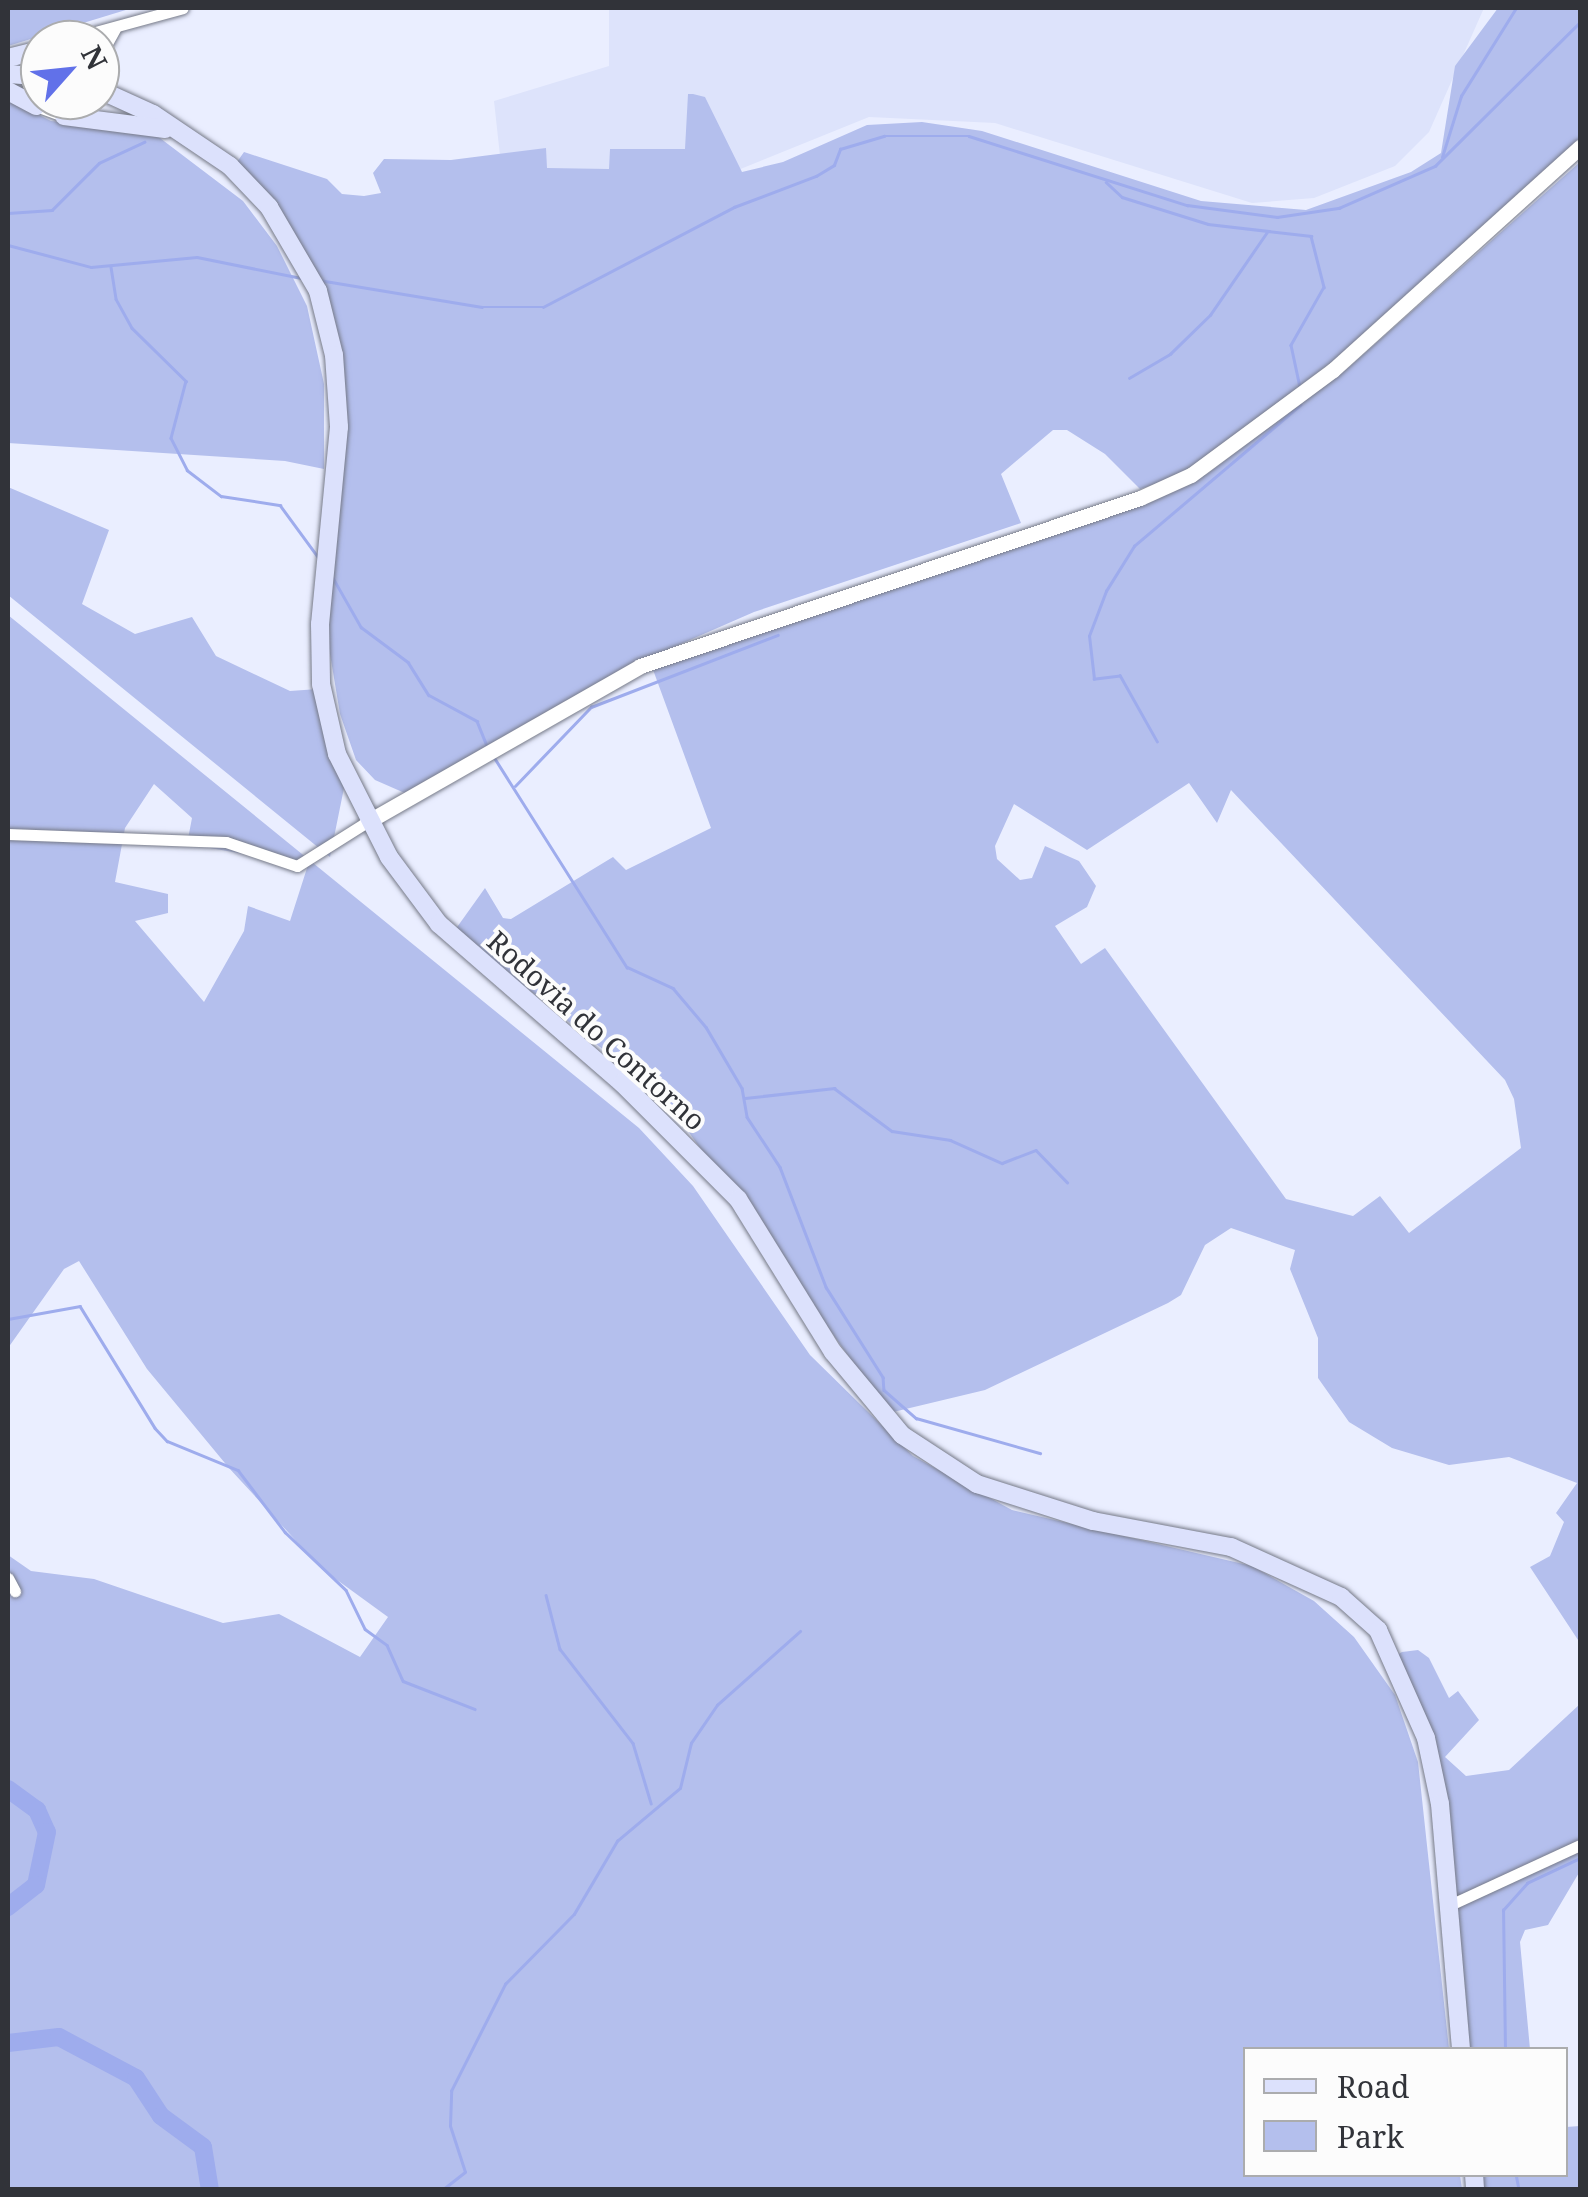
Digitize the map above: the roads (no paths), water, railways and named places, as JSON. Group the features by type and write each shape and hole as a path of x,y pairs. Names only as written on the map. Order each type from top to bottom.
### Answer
{"main road":[{"path":"120,89 186,133"},
{"name":"Rodovia do Contorno","path":"120,100 186,133 269,206 318,291 334,355 339,427 320,624 321,684 337,754 367,822 440,924 622,1082 738,1199 833,1352 902,1435 978,1484 1093,1520 1231,1547 1341,1597 1378,1630 1426,1738 1450,1905 1461,2047"},
{"path":"120,118 186,133"}],"street":[{"path":"120,27 183,8"},
{"path":"8,834 226,842 297,866 640,666 1140,498 1191,474 1333,370 1580,148"},
{"path":"8,1578 14,1591"},
{"path":"1450,1905 1580,1845"}],"waterway":[{"path":"1442,157 1461,96 1516,8"},
{"path":"319,280 482,307 543,307 734,207 816,176 834,165 840,149 884,136 969,136 1187,205 1277,217 1339,208 1435,166 1580,22"},
{"path":"8,213 52,210 99,163 144,142"},
{"path":"1106,182 1122,197 1208,224 1311,236 1324,287 1291,345 1300,387"},
{"path":"1129,378 1170,354 1210,315 1267,232"},
{"path":"8,245 91,267 197,257 301,278"},
{"path":"111,267 116,299 132,328 186,381 171,438 187,470 221,496 280,505 318,557"},
{"path":"1157,742 1120,676 1094,679 1089,636 1106,591 1134,546 1300,405"},
{"path":"332,576 361,627 408,662 429,695 477,721 487,746"},
{"path":"515,786 591,707 778,635"},
{"path":"494,757 627,967 673,988 706,1027 742,1088 747,1117 780,1167 826,1287 883,1377 884,1390 916,1418 1040,1453"},
{"path":"745,1098 834,1088 892,1131 950,1140 1002,1163 1036,1150 1067,1182"},
{"path":"8,1319 80,1306 155,1428 167,1441 238,1470 285,1532 346,1590 365,1629 387,1645 403,1681 475,1709"},
{"path":"546,1595 560,1649 633,1743 651,1803"},
{"path":"442,2190 465,2172 450,2126 451,2091 505,1984 574,1914 617,1841 680,1788 691,1743 717,1705 800,1631"},
{"path":"8,1789 37,1810 47,1832 36,1885 8,1907"},
{"path":"1505,2047 1503,1910 1527,1883 1580,1858"},
{"path":"8,2043 59,2037 136,2078 161,2116 203,2147 210,2190"},
{"path":"1517,2177 1519,2190"}]}
